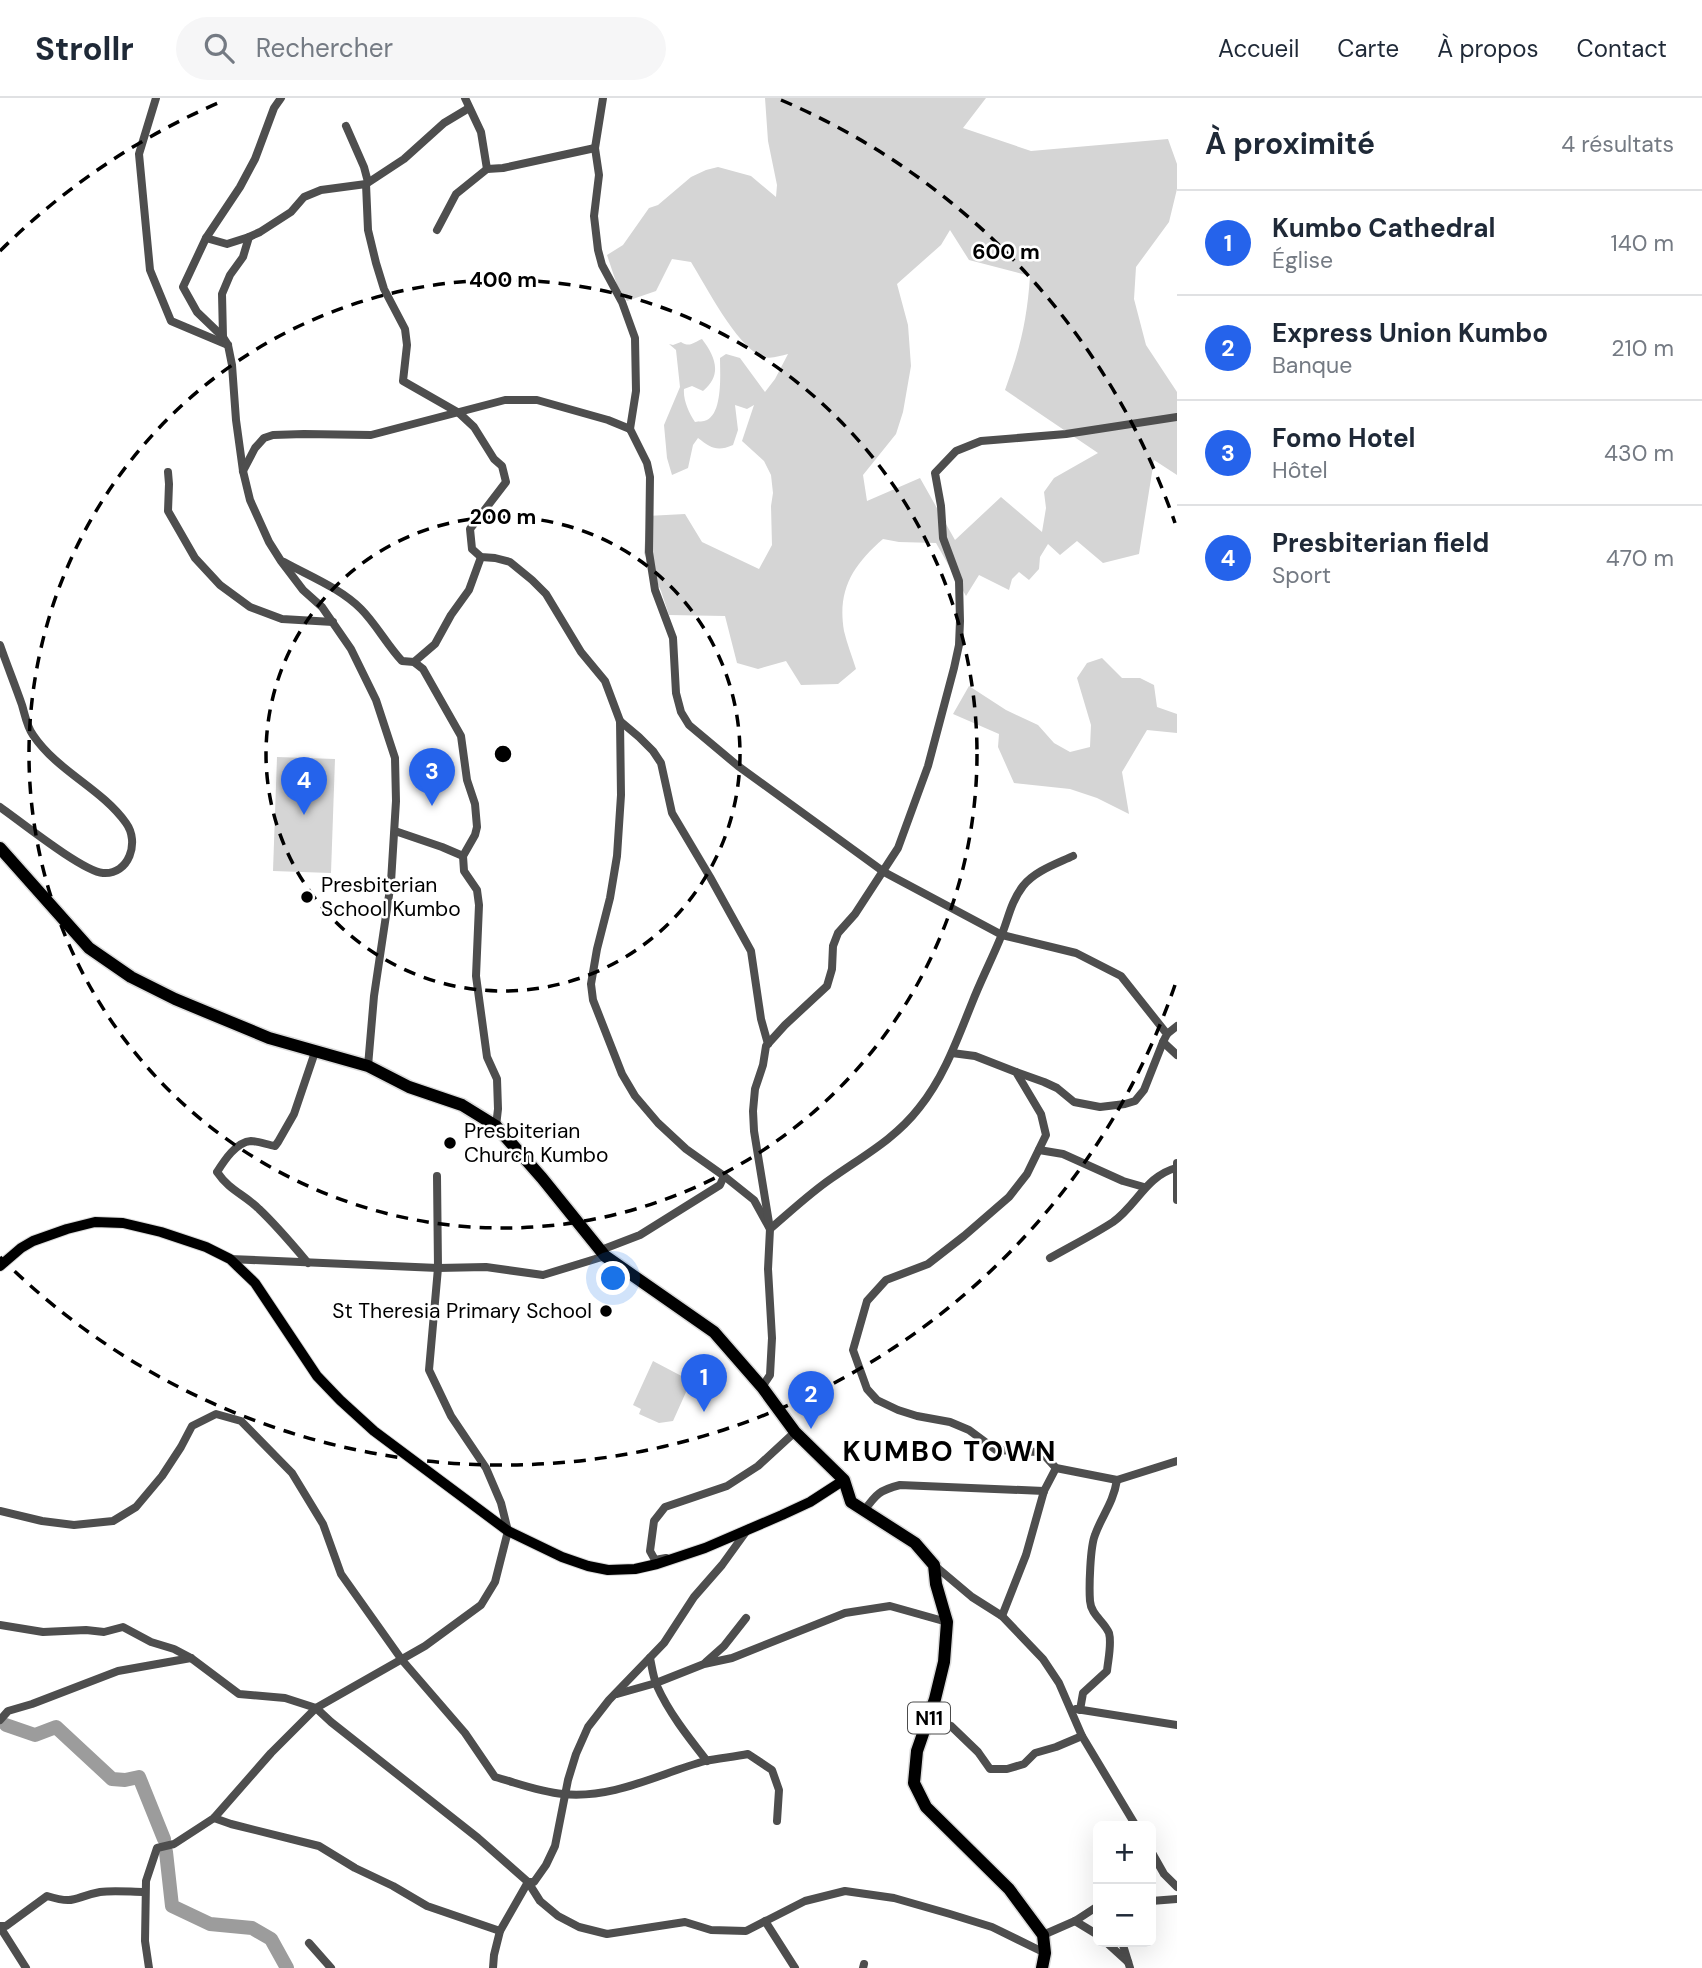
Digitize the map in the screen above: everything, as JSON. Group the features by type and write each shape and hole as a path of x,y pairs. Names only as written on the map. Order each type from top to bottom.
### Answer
{"highway":[{"path":"0,848 89,948 131,977 175,999 257,1033 368,1066 409,1087 462,1105 496,1126 603,1253 714,1332 762,1387 794,1432 844,1480 850,1502 915,1543 934,1564"},
{"name":"N11","path":"934,1564 936,1584 947,1622 944,1662 917,1751 914,1783 926,1807 1009,1889 1042,1935 1045,1954 1042,1968"}],"main road":[{"path":"0,1266 33,1241 95,1222 123,1223 206,1247 230,1259 255,1283 317,1376 374,1431 508,1531 562,1558 608,1570 635,1569 705,1548 810,1502 844,1480"}],"street":[{"path":"156,98 139,153 150,270 171,321 226,341"},
{"path":"226,341 197,312 183,287 206,238 250,168 274,108 281,98"},
{"path":"465,98 481,132 487,169"},
{"path":"603,98 594,148 598,175 594,216 598,250 602,265 622,302 635,338 636,391 630,429 643,453 650,477 649,552 656,590 673,638 676,693 681,712 689,725 738,766 884,872 1002,935 1076,953 1121,976 1177,1055"},
{"path":"206,238 226,244 249,237 290,212 304,197 321,190 366,184 404,159 444,122 468,108"},
{"path":"346,126 368,182 368,230 376,262 384,289 405,329 407,345 403,381 459,413 474,426 494,459 502,466 506,482 470,528 472,549 481,557 510,562 545,594 581,652 605,681 620,722 621,795 617,856 610,898 593,965 593,1000 622,1074 635,1096 658,1123 686,1149 754,1200 770,1229"},
{"path":"437,230 456,194 487,169 503,168 594,148"},
{"path":"249,237 243,257 230,275 222,294 243,471 250,500 281,561 303,590 322,607 351,649 376,700 395,758 395,831 391,883 374,996 368,1066"},
{"path":"243,471 255,448 264,438 273,435 371,435 505,400 537,400 630,429"},
{"path":"762,1387 770,1374 772,1338 768,1269 770,1229 754,1131 755,1089 768,1044 827,986 832,969 833,946 838,933 855,914 898,848 928,766 959,645 959,581 943,538 935,473 956,450 981,441 1066,434 1177,417"},
{"path":"168,472 167,511 195,558 220,585 250,607 282,619 333,622"},
{"path":"414,662 435,644 468,590 481,557"},
{"path":"281,561 317,579 353,602 402,661 414,662 423,669 461,736 477,827 463,856 464,870 477,890 479,905 476,976 487,1056 497,1079 496,1126"},
{"path":"0,645 32,734 62,768 110,804 128,826 133,843 127,863 117,872 101,873 80,864 0,807"},
{"path":"620,722 639,737 661,763 672,813 751,951 761,1019 768,1044"},
{"path":"395,831 463,856"},
{"path":"770,1229 831,1178 870,1153 918,1109 935,1086 952,1053 1002,935 1011,904 1024,884 1041,870 1073,856"},
{"path":"952,1053 975,1056 1044,1082 1066,1094 1074,1102 1100,1107 1135,1101 1144,1090 1165,1038 1177,1026"},
{"path":"308,1263 283,1233 256,1206 232,1190 217,1172 227,1157 241,1145 250,1141 275,1146 294,1114 315,1052"},
{"path":"1016,1072 1041,1114 1046,1135 1039,1150 1027,1174 1009,1197 928,1264 886,1280 867,1301 853,1350 867,1389 877,1400 898,1410 950,1422 969,1430 996,1450 1037,1452 1056,1468 1117,1480 1177,1461"},
{"path":"1039,1150 1063,1154 1123,1181 1144,1187"},
{"path":"1050,1258 1115,1220 1144,1187 1176,1165"},
{"path":"1176,1165 1177,1200"},
{"path":"149,1968 145,1941 145,1892 149,1870 158,1848 174,1843 214,1818 271,1753 316,1708 402,1660 481,1605 495,1582 508,1531 501,1503 486,1468 451,1416 429,1370 438,1268 437,1176"},
{"path":"230,1259 438,1268 486,1267 543,1275 640,1236 720,1185 724,1176"},
{"path":"0,1511 41,1521 74,1525 114,1521 136,1507 162,1476 192,1426 216,1414 241,1421 292,1473 323,1524 341,1574 402,1660 465,1732 495,1777 564,1794 606,1793 707,1761 748,1754 772,1770 779,1790 777,1821"},
{"path":"676,1557 655,1560 650,1551 654,1521 665,1507 727,1486 758,1466 794,1432"},
{"path":"1002,1616 1026,1555 1044,1491 1056,1468"},
{"path":"1080,1710 1083,1693 1107,1671 1110,1636 1090,1603 1093,1538 1114,1497 1117,1480"},
{"path":"864,1511 876,1494 883,1489 900,1485 1044,1491"},
{"path":"528,1882 534,1882 555,1846 564,1794 576,1754 588,1727 615,1694 664,1643 694,1597 749,1528"},
{"path":"934,1564 972,1597 1002,1616 1043,1660 1059,1683 1082,1736 1133,1821"},
{"path":"615,1694 656,1683 704,1664 733,1658 845,1613 890,1606 947,1622"},
{"path":"704,1664 724,1646 746,1618"},
{"path":"0,1625 43,1632 104,1632 123,1627 191,1658 239,1695 285,1698 316,1708 331,1723 478,1838 528,1882 540,1901 558,1916 579,1927 607,1934 685,1922 711,1930 747,1931 805,1901 845,1891 894,1898 992,1927 1045,1954"},
{"path":"0,1720 8,1711 118,1671 191,1658"},
{"path":"650,1658 656,1683 688,1737 707,1761"},
{"path":"1070,1708 1177,1725"},
{"path":"929,1717 951,1726 978,1752 990,1769 1007,1769 1024,1763 1035,1753 1082,1736"},
{"path":"214,1818 231,1825 319,1846 427,1906 500,1931"},
{"path":"1156,1860 1164,1874 1177,1887"},
{"path":"493,1968 500,1931 528,1882"},
{"path":"0,1926 6,1926 47,1896 72,1901 101,1892 145,1892"},
{"path":"1156,1901 1177,1899"},
{"path":"1042,1935 1075,1921 1093,1909"},
{"path":"765,1921 795,1968"},
{"path":"1075,1921 1093,1932"},
{"path":"0,1926 26,1968"},
{"path":"309,1944 331,1968"},
{"path":"1111,1947 1129,1965"},
{"path":"1124,1947 1129,1965"}],"shaded area":[{"path":"765,98 986,98 963,128 1031,151 1168,139 1177,164 1177,189 1169,222 1136,267 1134,299 1146,345 1177,392 1177,475 1154,460 1139,554 1103,563 1077,541 1060,555 1048,544 1040,557 1039,569 1029,580 1019,572 1012,579 1009,590 979,575 966,596 936,543 883,539 863,559 845,591 842,616 844,631 856,669 838,684 801,685 786,661 758,669 737,663 725,616 669,615 644,553 647,516 685,514 702,542 759,569 772,545 773,493 771,475 764,461 742,441 754,405 747,409 735,405 738,430 733,445 714,448 698,438 693,445 688,468 672,475 667,458 664,425 680,387 676,350 669,344 689,344 702,339 715,365 713,379 703,391 692,386 684,389 684,398 695,422 707,420 716,409 720,392 720,358 726,354 740,358 765,392 788,354 768,358 751,350 722,314 691,262 672,259 656,291 627,301 617,285 607,255 623,245 649,208 658,205 691,177 706,170 718,167 751,176 776,197 777,185 768,141","holes":["950,230 969,260 1030,276 1022,334 1005,390 1098,453 1054,478 1044,492 1046,508 1042,532 1001,497 955,540 920,478 867,501 863,475 896,434 911,366 908,325 897,284 941,245"]},
{"path":"1102,658 1122,678 1140,678 1154,685 1157,707 1177,714 1177,733 1147,730 1122,772 1129,814 1097,798 1070,789 1014,783 998,747 999,734 953,714 969,686 1006,710 1038,725 1054,743 1070,752 1090,747 1091,725 1077,678 1087,663"},
{"path":"277,757 335,759 331,873 273,871"},
{"path":"653,1361 691,1381 673,1421 659,1423 639,1414 641,1409 633,1405"}],"waterway":[{"path":"6,1725 35,1735 56,1727 112,1779 139,1777 164,1839"},
{"path":"166,1852 172,1906 210,1924 252,1928 271,1939 287,1968"}],"place":[{"name":"Fomo Hotel","path":"432,806"},
{"name":"Presbiterian field","path":"304,815"},
{"name":"Presbiterian School Kumbo","path":"307,897"},
{"name":"Presbiterian Church Kumbo","path":"450,1143"},
{"name":"St Theresia Primary School","path":"606,1311"},
{"name":"Kumbo Cathedral","path":"704,1412"},
{"name":"Express Union Kumbo","path":"811,1429"}],"district":[{"name":"KUMBO TOWN","path":"950,1451"}]}
